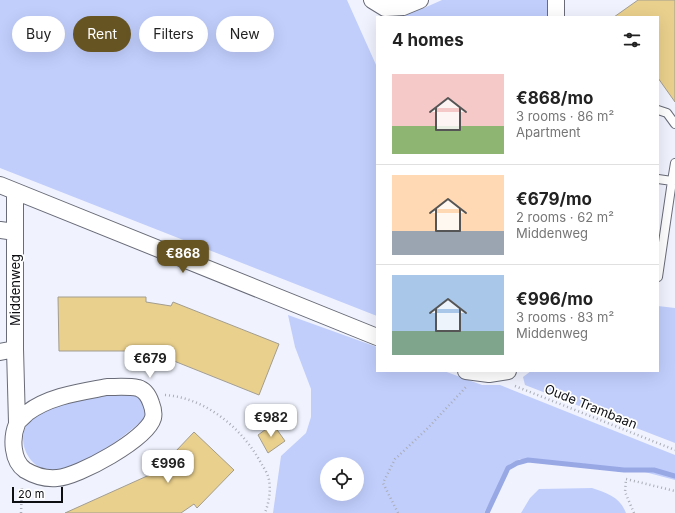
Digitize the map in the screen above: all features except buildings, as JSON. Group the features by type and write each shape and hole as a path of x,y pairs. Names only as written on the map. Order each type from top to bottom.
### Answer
{"street":[{"path":"372,0 384,8 403,6 420,0"},
{"path":"556,0 556,16"},
{"path":"0,185 376,337"},
{"name":"Middenweg","path":"15,192 8,231 8,351 17,423 13,439 15,453 19,462 25,469"},
{"path":"468,372 489,374 502,372"},
{"path":"17,423 27,414 40,406 65,396 107,387 139,388 148,395 153,408 153,419 146,428 112,456 83,470 63,478 45,479 25,469"}],"lane":[{"path":"659,110 667,113 675,124"},
{"path":"659,270 675,162"},
{"path":"659,179 672,181"}],"path":[{"path":"398,513 383,483 395,459 426,430 466,386 468,372"},
{"name":"Oude Trambaan","path":"508,372 514,386 675,450"},
{"path":"148,395 181,397 195,402 227,421 244,437 256,454 269,478 270,492 265,513"},
{"path":"20,513 21,490 25,469"},
{"path":"634,513 625,492 626,479 675,491"}],"shaded area":[{"path":"0,0 347,0 376,65 376,316 0,168"},
{"path":"442,0 553,0 552,16 402,16 401,13 424,8"},
{"path":"659,306 675,308 675,443 525,385 523,377 530,372 659,372"},
{"path":"288,315 376,347 376,372 447,372 482,385 500,385 675,455 675,480 641,471 618,472 613,469 520,459 510,464 484,513 273,513 281,456 306,433 311,417 311,389 295,347"},
{"path":"101,395 132,395 141,397 146,412 144,419 102,451 62,470 48,471 39,467 31,460 23,443 27,425 34,417 57,405"},
{"path":"592,488 617,499 626,513 521,513 530,498 539,489"}],"waterway":[{"path":"487,513 508,468 517,463 528,460 624,470 654,470 675,476"}]}
